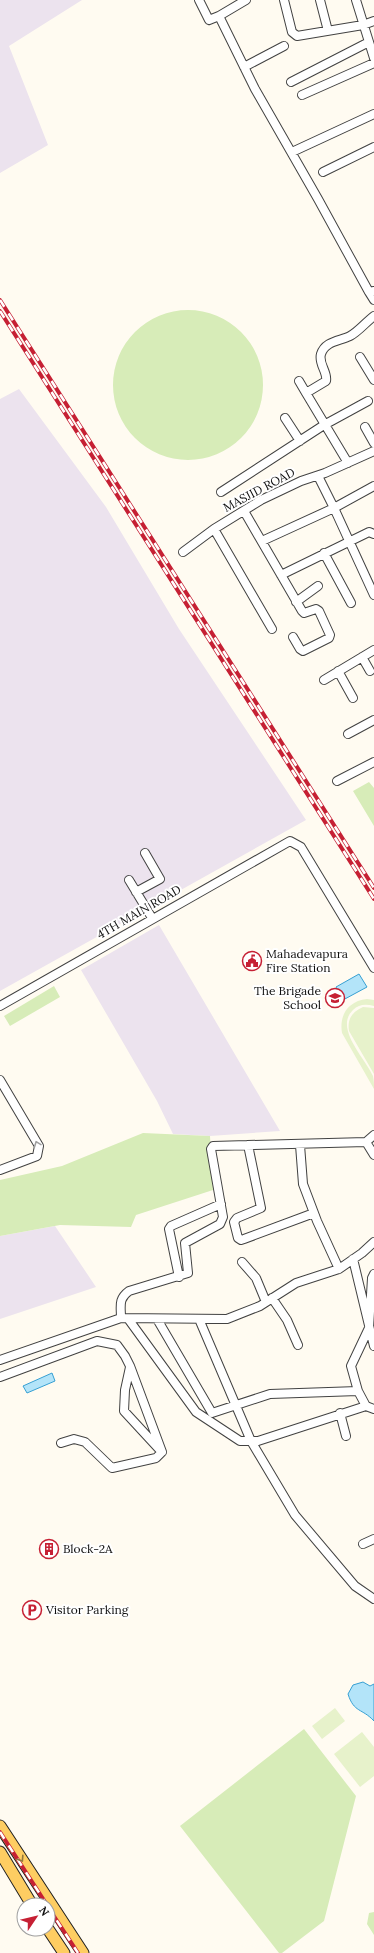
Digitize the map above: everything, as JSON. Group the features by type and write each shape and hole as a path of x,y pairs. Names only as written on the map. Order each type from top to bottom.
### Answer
{"main road":[{"path":"0,1826 83,1953"},
{"path":"0,1852 27,1897"},
{"path":"53,1937 64,1953"}],"street":[{"path":"199,0 208,20 219,16 246,0"},
{"path":"284,0 294,35 328,32 363,25 374,21"},
{"path":"320,0 328,32"},
{"path":"356,0 374,58"},
{"path":"219,16 255,89 372,292 374,300"},
{"path":"291,82 369,42"},
{"path":"244,66 284,46"},
{"path":"302,95 374,64"},
{"path":"292,152 374,114"},
{"path":"323,172 374,147"},
{"path":"306,393 326,381 327,377 321,362 321,354 326,346 354,334 363,324 374,316"},
{"path":"360,357 374,380"},
{"path":"299,381 348,463"},
{"path":"221,492 324,425 368,401"},
{"path":"285,418 300,441"},
{"path":"365,427 374,443"},
{"name":"MASJID ROAD","path":"183,552 214,529 244,511 301,481 318,476 374,451"},
{"path":"318,476 374,594"},
{"path":"262,541 334,508 374,486"},
{"path":"244,511 296,602 304,613 313,610 319,611 330,635 329,638 303,651 300,649 293,637"},
{"path":"214,529 272,629"},
{"path":"281,575 369,532 374,534"},
{"path":"324,553 351,604"},
{"path":"296,602 318,586"},
{"path":"324,680 374,650"},
{"path":"362,657 370,671"},
{"path":"338,671 353,698"},
{"path":"348,734 374,720"},
{"path":"337,781 374,762"},
{"name":"4TH MAIN ROAD","path":"0,1006 152,918 290,841 301,847 374,968"},
{"path":"136,892 160,880 146,853"},
{"path":"129,880 152,918"},
{"path":"0,1080 39,1146 37,1156 0,1170"},
{"path":"374,1135 366,1142 300,1145 216,1146 212,1148 224,1217 220,1224 185,1242 189,1269 188,1273 129,1291 121,1298 125,1319 196,1412 240,1440 258,1441 340,1413 370,1407 358,1391 351,1366 369,1328 372,1278 374,1274"},
{"path":"366,1142 374,1156"},
{"path":"248,1145 261,1208 237,1218 234,1222 238,1238 241,1240 314,1213"},
{"path":"300,1145 303,1184 339,1269"},
{"path":"179,1277 169,1229 170,1226 221,1204"},
{"path":"0,1360 125,1319 228,1319 269,1300 296,1283 339,1269 371,1248 374,1242"},
{"path":"353,1259 374,1346"},
{"path":"242,1262 256,1278 269,1300 287,1320 298,1345"},
{"path":"157,1319 212,1413 270,1394 358,1391"},
{"path":"199,1319 251,1441 291,1509 308,1532 355,1586 374,1599"},
{"path":"0,1377 97,1341 117,1345 130,1366 162,1452"},
{"path":"130,1366 125,1390 124,1410 162,1452"},
{"path":"340,1413 346,1436"},
{"path":"61,1443 74,1439 85,1442 112,1468 156,1458 162,1452"},
{"path":"363,1544 374,1539"}],"shaded area":[{"path":"0,0 82,0 9,46 48,145 0,173"},
{"path":"19,389 106,507 179,629 306,820 0,991 0,399"},
{"path":"159,925 280,1131 210,1136 173,1134 157,1101 81,970"},
{"path":"55,1226 96,1287 0,1319 0,1236"}],"green space":[{"path":"188,310 217,316 241,332 257,356 263,385 257,414 241,438 217,454 188,460 159,454 135,438 119,414 113,385 119,356 135,332 159,316"},
{"path":"369,782 374,788 374,826 353,791"},
{"path":"54,986 60,997 10,1026 4,1016"},
{"path":"360,1000 374,1000 374,1006 363,1005 355,1008 348,1017 347,1025 353,1043 373,1076 374,1089 342,1033 341,1026 346,1010"},
{"path":"363,1007 374,1008 374,1074 349,1031 351,1016"},
{"path":"143,1133 210,1136 213,1190 136,1215 131,1227 60,1225 0,1236 0,1180 62,1166"},
{"path":"335,1708 345,1721 322,1739 312,1726"},
{"path":"304,1729 356,1796 324,1921 282,1953 279,1953 180,1826"},
{"path":"362,1732 374,1747 374,1776 360,1787 334,1754"},
{"path":"374,1912 374,1935 367,1924 369,1913"}],"water":[{"path":"359,974 367,987 343,1000 336,987"},
{"path":"52,1373 55,1381 27,1393 23,1386"},
{"path":"363,1682 370,1686 374,1684 374,1721 353,1704 348,1694 353,1685"}],"railway":[{"path":"0,300 374,888"},
{"path":"0,311 374,899"},
{"path":"0,1832 42,1897"},
{"path":"56,1919 78,1953"}],"place":[{"name":"Mahadevapura Fire Station","path":"252,961"},
{"name":"The Brigade School","path":"335,998"},
{"name":"Block-2A","path":"49,1549"},
{"name":"Visitor Parking","path":"32,1610"}]}
